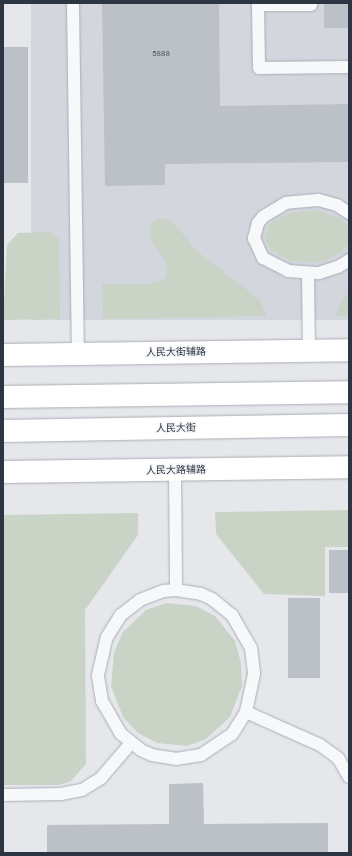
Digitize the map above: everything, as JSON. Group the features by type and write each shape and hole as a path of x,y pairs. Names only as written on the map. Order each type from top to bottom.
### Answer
{"main road":[{"name":"人民大街辅路","path":"3,355 349,350"},
{"path":"3,397 349,392"},
{"name":"人民大街","path":"3,431 349,426"},
{"name":"人民大路辅路","path":"3,472 349,467"}],"lane":[{"path":"73,3 78,354"},
{"path":"311,4 258,5 259,68 349,67"},
{"path":"349,213 328,202 297,200 269,211 258,223 254,238 258,252 263,258 278,268 308,273 329,270 349,260"},
{"path":"308,273 309,350"},
{"path":"175,470 176,590"},
{"path":"176,590 201,594 212,599 232,615 240,625 251,648 253,661 253,687 246,712 232,734 201,755 183,758 164,758 152,755 130,743 113,724 102,701 98,675 102,649 113,626 130,607 152,594 176,590"},
{"path":"246,712 320,745 338,758 349,777"},
{"path":"3,795 61,794 82,790 101,778 130,743"}],"shaded area":[{"path":"31,3 349,3 349,320 31,320"}],"green space":[{"path":"316,210 340,218 348,227 349,243 340,253 326,260 308,263 290,261 271,250 264,237 270,224 290,213"},
{"path":"157,218 169,220 178,227 192,247 260,300 267,316 103,319 102,284 149,284 162,280 167,275 166,261 152,243 150,231 152,222"},
{"path":"49,232 59,239 60,319 3,320 7,245 18,233"},
{"path":"349,291 349,315 336,316 338,308"},
{"path":"349,510 349,547 325,547 325,596 264,594 216,534 215,512"},
{"path":"138,513 138,535 85,610 86,764 71,781 59,785 3,785 3,515"},
{"path":"166,603 196,606 215,616 235,641 241,663 242,686 230,717 206,739 187,746 157,743 138,733 123,717 111,686 114,652 123,632 146,610"}],"building":[{"path":"102,3 219,3 220,106 349,104 349,162 165,164 165,185 105,186"},
{"path":"324,3 349,3 349,28 324,28"},
{"path":"3,47 28,47 28,183 3,183"},
{"path":"329,550 349,550 349,593 329,593"},
{"path":"288,598 320,598 320,678 288,678"},
{"path":"203,783 204,824 328,823 328,853 47,853 47,825 169,824 169,784"}]}
